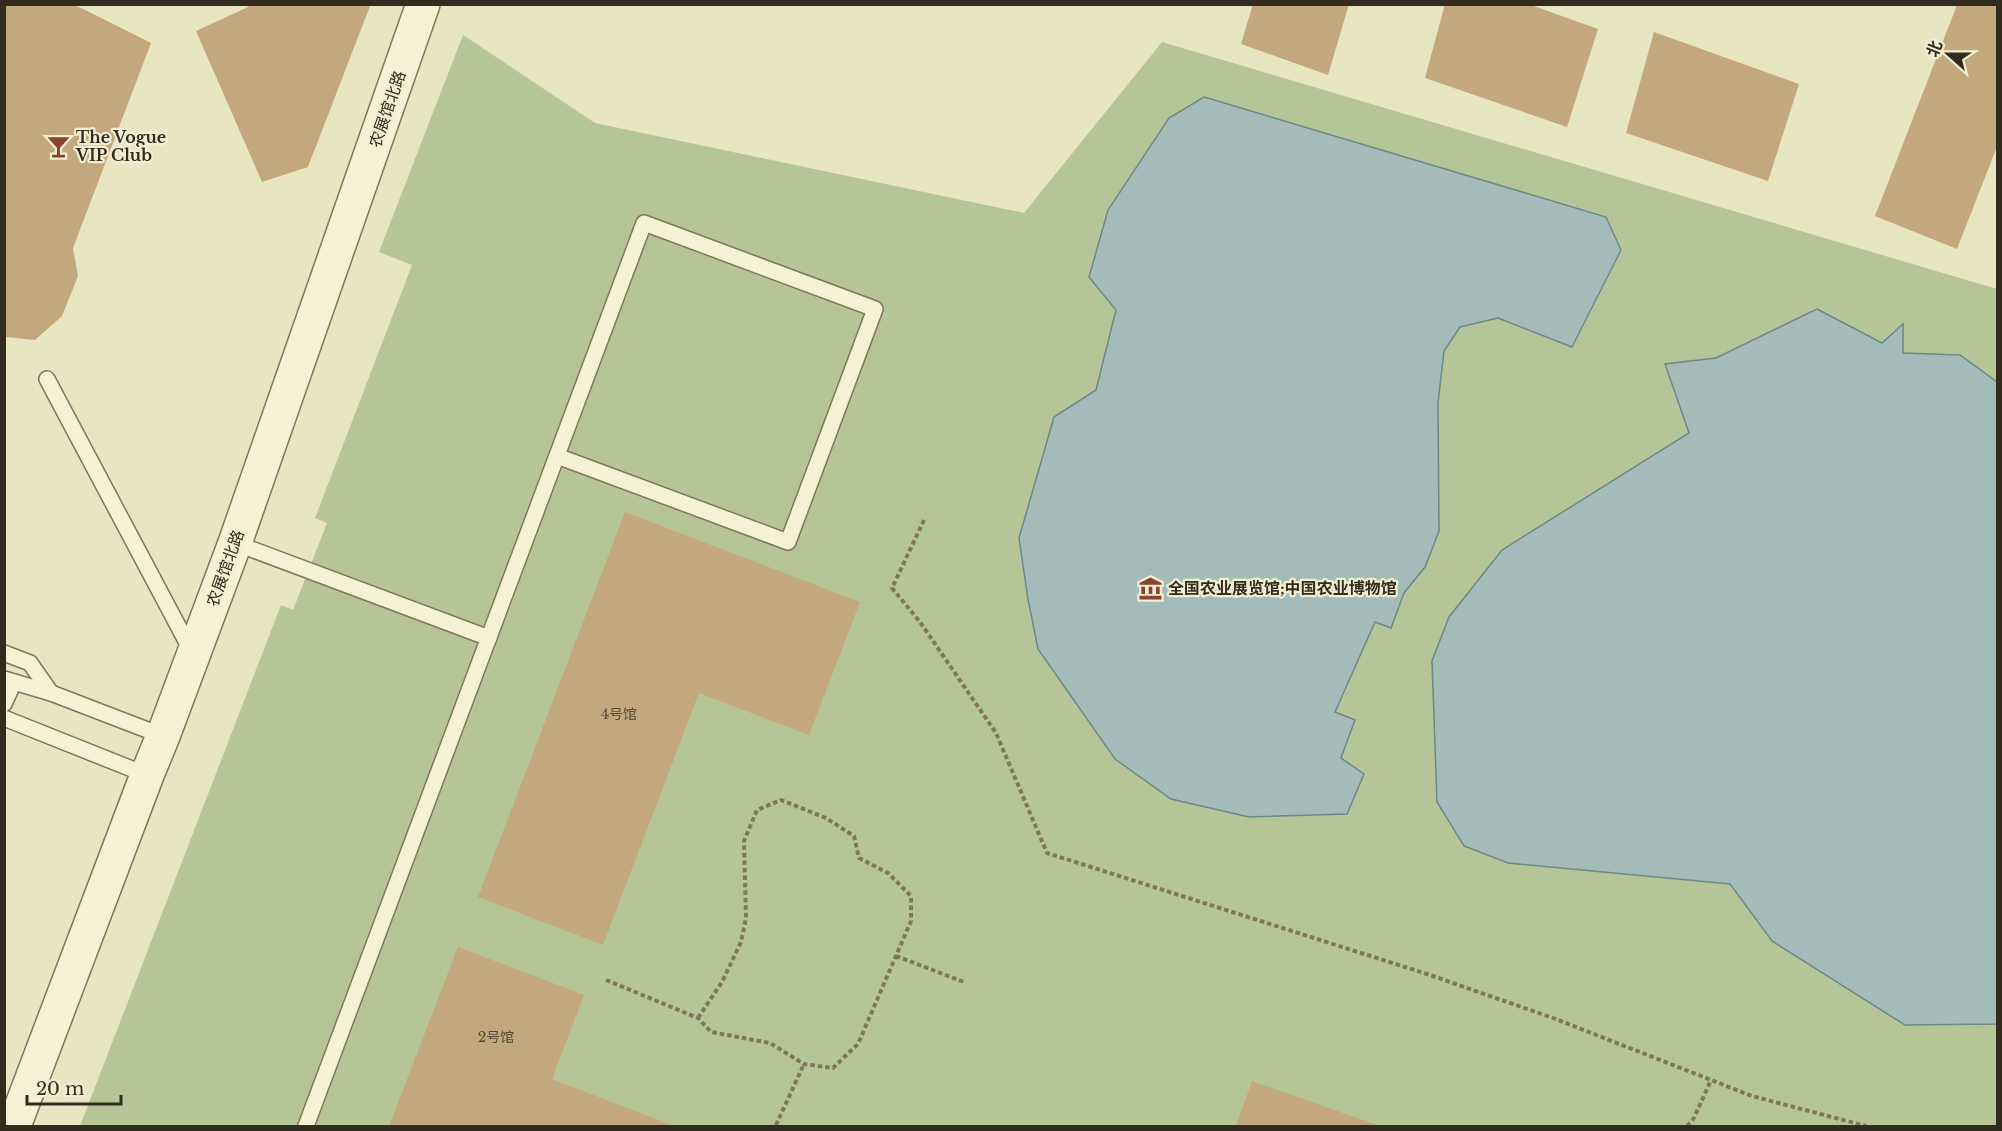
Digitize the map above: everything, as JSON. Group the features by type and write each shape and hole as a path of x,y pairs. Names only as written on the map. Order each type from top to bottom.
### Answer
{"street":[{"name":"农展馆北路","path":"14,1126 235,543 423,4"}],"lane":[{"path":"306,1126 644,223 875,309 788,542 557,456"},
{"path":"47,379 193,654"},
{"path":"235,543 489,638"},
{"path":"4,653 30,663 51,693"},
{"path":"4,704 9,681 51,693 163,736"},
{"path":"4,718 147,775"}],"path":[{"path":"924,520 891,588 920,622 996,733 1047,853 1427,974 1553,1018 1752,1096 1866,1126"},
{"path":"606,980 698,1018 711,1032 770,1043 804,1064 833,1068 858,1044 911,921 911,896 888,873 859,858 854,836 826,818 781,800 757,810 744,841 746,918 741,942 722,982 698,1018"},
{"path":"896,956 964,982"},
{"path":"776,1125 804,1064"},
{"path":"1687,1126 1694,1118 1711,1080"}],"green space":[{"name":"全国农业展览馆;中国农业博物馆","path":"463,35 595,123 1024,213 1162,42 1997,289 1997,1126 80,1126 281,605 293,610 327,523 315,518 412,265 379,252"}],"water":[{"path":"1204,97 1606,217 1621,250 1572,347 1498,318 1460,327 1444,351 1438,403 1439,531 1425,567 1404,593 1391,628 1375,622 1335,712 1355,720 1341,758 1364,774 1347,814 1249,817 1171,799 1115,759 1038,649 1028,599 1019,538 1054,417 1096,390 1116,310 1089,277 1108,210 1169,118"},
{"path":"1817,309 1882,343 1903,324 1903,353 1960,355 1997,382 1997,1024 1905,1025 1772,941 1730,884 1508,863 1464,846 1437,802 1432,661 1449,617 1502,550 1689,433 1665,364 1716,358"}],"building":[{"name":"The Vogue VIP Club","path":"5,4 70,4 151,43 73,248 78,276 62,316 35,340 5,337"},
{"path":"248,4 369,4 370,6 308,167 262,182 196,31 248,7"},
{"path":"1253,4 1349,4 1328,75 1241,44"},
{"path":"1445,4 1528,4 1598,29 1567,127 1425,78"},
{"path":"1957,5 1998,5 1998,144 1957,249 1875,216"},
{"path":"1654,32 1799,84 1768,181 1626,133"},
{"path":"625,512 860,602 809,735 699,693 603,945 478,897"},
{"path":"458,947 584,995 552,1079 674,1126 389,1126"},
{"path":"1252,1081 1380,1126 1236,1126"}],"place":[{"name":"The Vogue VIP Club","path":"58,146"},
{"name":"全国农业展览馆;中国农业博物馆","path":"1150,588"}]}
